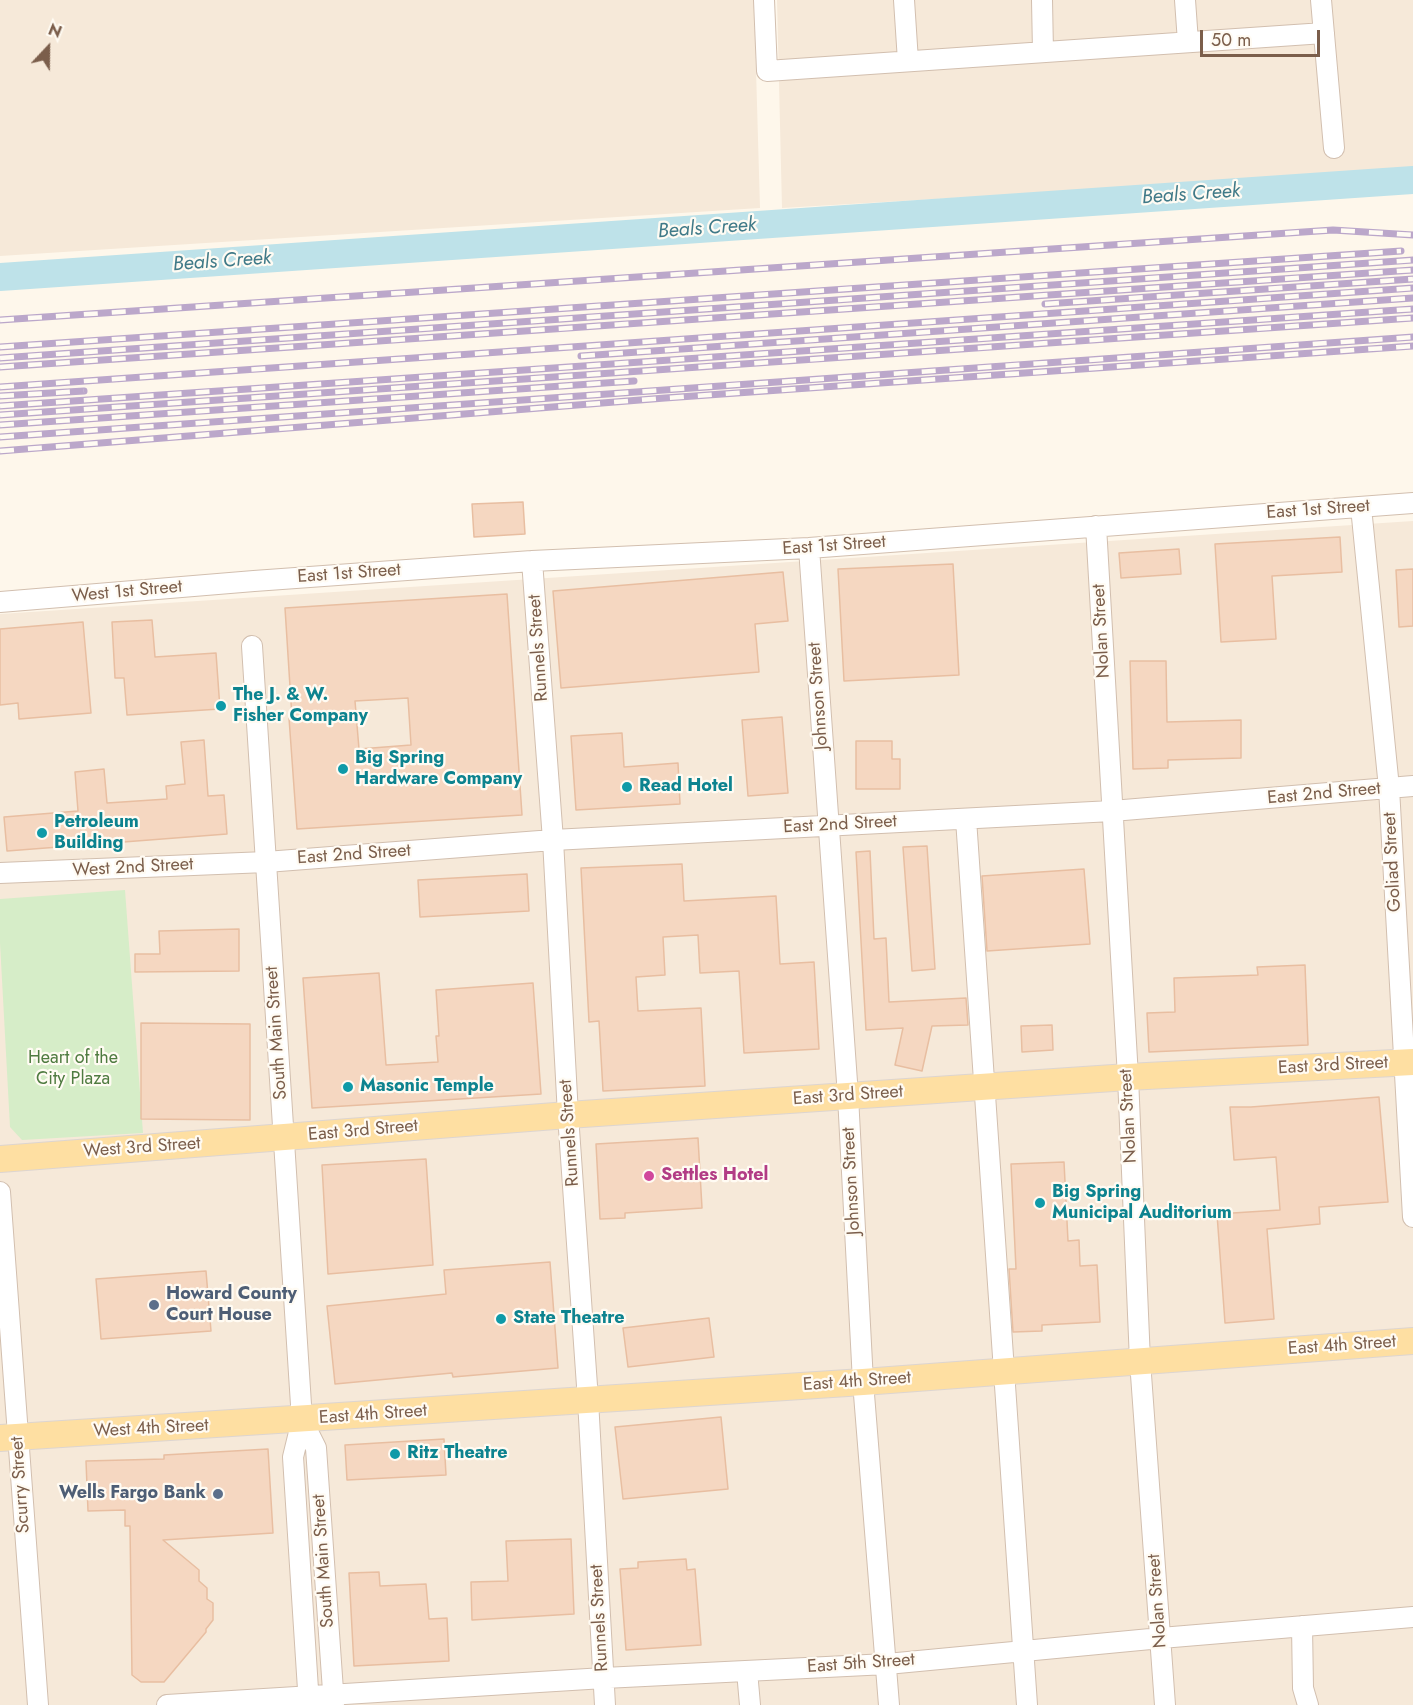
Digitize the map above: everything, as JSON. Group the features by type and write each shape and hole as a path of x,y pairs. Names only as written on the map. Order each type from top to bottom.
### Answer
{"main road":[{"name":"East 3rd Street","path":"284,1138 568,1115 1128,1077 1408,1062"},
{"name":"West 3rd Street","path":"0,1159 284,1138"},
{"name":"East 4th Street","path":"302,1420 863,1382 1413,1341"},
{"name":"West 4th Street","path":"9,1438 302,1420"}],"street":[{"path":"764,0 767,71 1324,33"},
{"path":"904,0 908,61"},
{"path":"1042,0 1043,52"},
{"path":"1185,0 1188,42"},
{"path":"1321,0 1334,148"},
{"name":"East 1st Street","path":"254,581 532,561 809,548 1413,503"},
{"name":"Goliad Street","path":"1361,507 1389,788 1408,1062 1413,1217"},
{"name":"Nolan Street","path":"1096,526 1128,1077 1140,1361 1165,1705"},
{"name":"Johnson Street","path":"809,548 848,1096 863,1382 889,1705"},
{"name":"Runnels Street","path":"532,561 553,840 568,1115 606,1705"},
{"name":"West 1st Street","path":"0,602 254,581"},
{"name":"South Main Street","path":"252,646 302,1420 293,1457 309,1701"},
{"name":"East 2nd Street","path":"266,862 553,840 1112,812 1413,786"},
{"path":"966,819 1027,1705"},
{"name":"West 2nd Street","path":"0,873 266,862"},
{"name":"Scurry Street","path":"0,1192 9,1438 38,1705"},
{"name":"South Main Street","path":"302,1420 316,1448 334,1700"},
{"name":"East 5th Street","path":"167,1705 334,1700 603,1678 887,1664 1413,1617"},
{"path":"1302,1626 1303,1688 1308,1705"},
{"path":"747,1671 750,1705"}],"shaded area":[{"path":"0,0 754,0 760,208 0,256"},
{"path":"777,0 1413,0 1413,171 782,208"},
{"path":"1413,521 1413,1705 0,1705 0,614"}],"green space":[{"name":"Heart of the City Plaza","path":"125,890 143,1133 22,1140 10,1127 0,943 0,899"}],"building":[{"path":"523,502 525,534 474,537 472,504"},
{"path":"1340,537 1342,572 1272,576 1276,639 1221,642 1215,544"},
{"path":"1179,549 1181,574 1121,578 1119,553"},
{"path":"953,564 959,675 844,681 838,569"},
{"path":"1413,569 1413,626 1399,627 1396,570"},
{"path":"783,572 788,621 755,624 759,672 561,688 553,591"},
{"path":"507,594 522,815 297,829 289,718 292,718 285,608","holes":["408,698 411,745 359,749 355,701"]},
{"path":"152,620 155,657 216,653 220,709 127,715 124,678 115,678 112,622"},
{"path":"83,622 91,713 19,719 18,703 0,705 0,629"},
{"path":"1130,661 1166,661 1167,722 1241,720 1241,758 1168,760 1168,768 1133,769"},
{"path":"782,717 788,793 748,796 742,720"},
{"name":"Read Hotel","path":"622,733 624,767 678,763 680,804 576,810 571,736"},
{"path":"204,740 208,796 224,795 227,834 7,851 4,817 78,811 75,772 104,769 107,803 167,799 166,786 185,784 181,742"},
{"path":"856,741 892,741 892,759 900,759 900,789 856,789"},
{"path":"927,846 935,969 912,971 903,847"},
{"path":"870,851 874,939 886,938 889,1002 966,998 968,1025 932,1026 922,1071 895,1065 903,1028 866,1030 856,852"},
{"path":"682,864 684,901 776,896 780,964 814,962 819,1049 744,1053 739,971 700,973 698,935 663,937 665,975 636,977 638,1011 701,1008 705,1086 603,1091 599,1021 589,1022 581,868"},
{"path":"1084,869 1090,944 987,951 982,876"},
{"path":"527,874 529,911 420,917 418,880"},
{"path":"239,929 239,971 135,972 135,954 160,954 159,931"},
{"path":"1305,965 1308,1045 1149,1052 1147,1013 1175,1012 1174,978 1258,975 1257,967"},
{"path":"379,973 386,1065 438,1062 436,990 533,983 541,1094 312,1108 303,978"},
{"path":"141,1023 250,1024 250,1120 141,1119"},
{"path":"1052,1025 1053,1050 1022,1052 1021,1026"},
{"path":"1379,1097 1388,1202 1319,1207 1320,1224 1267,1229 1274,1319 1225,1323 1217,1214 1280,1210 1276,1157 1234,1160 1230,1107"},
{"name":"Settles Hotel","path":"698,1138 702,1208 625,1213 625,1218 600,1219 596,1144"},
{"path":"426,1159 433,1265 328,1274 322,1165"},
{"path":"1064,1162 1068,1241 1079,1240 1080,1266 1097,1265 1100,1322 1042,1325 1042,1331 1013,1332 1009,1269 1016,1269 1011,1164"},
{"path":"550,1262 558,1368 453,1377 452,1373 335,1384 327,1306 446,1294 444,1270"},
{"name":"Howard County Court House","path":"206,1271 211,1331 101,1339 96,1279"},
{"path":"709,1318 714,1357 628,1367 623,1328"},
{"path":"721,1417 728,1489 623,1499 615,1427"},
{"name":"Ritz Theatre","path":"444,1439 446,1475 347,1480 345,1445"},
{"path":"268,1449 273,1533 163,1540 199,1570 199,1581 207,1588 207,1599 213,1603 213,1620 206,1632 164,1682 141,1682 132,1675 130,1526 125,1526 125,1510 88,1511 86,1461 164,1459 164,1455"},
{"path":"571,1539 574,1614 472,1620 471,1582 508,1581 506,1541"},
{"path":"686,1559 687,1570 695,1569 701,1645 626,1650 620,1569 638,1568 638,1562"},
{"path":"379,1572 380,1586 426,1584 429,1619 447,1618 449,1661 354,1666 349,1573"}],"waterway":[{"name":"Beals Creek","path":"0,277 1413,180"}],"railway":[{"path":"0,320 1333,230 1413,235"},
{"path":"0,347 1401,251"},
{"path":"0,358 1413,260"},
{"path":"0,367 1413,270"},
{"path":"1045,304 1413,279"},
{"path":"0,387 1413,288"},
{"path":"581,356 1413,298"},
{"path":"0,406 1413,309"},
{"path":"0,415 1413,318"},
{"path":"0,437 1413,337"},
{"path":"0,451 665,398 1413,346"},
{"path":"0,425 634,381"},
{"path":"0,396 84,391"}],"place":[{"name":"The J. & W. Fisher Company","path":"221,706"},
{"name":"Big Spring Hardware Company","path":"343,769"},
{"name":"Read Hotel","path":"627,787"},
{"name":"Petroleum Building","path":"42,833"},
{"name":"Masonic Temple","path":"348,1087"},
{"name":"Settles Hotel","path":"649,1176"},
{"name":"Big Spring Municipal Auditorium","path":"1040,1203"},
{"name":"Howard County Court House","path":"154,1305"},
{"name":"State Theatre","path":"501,1319"},
{"name":"Ritz Theatre","path":"395,1454"},
{"name":"Wells Fargo Bank","path":"218,1494"}]}
